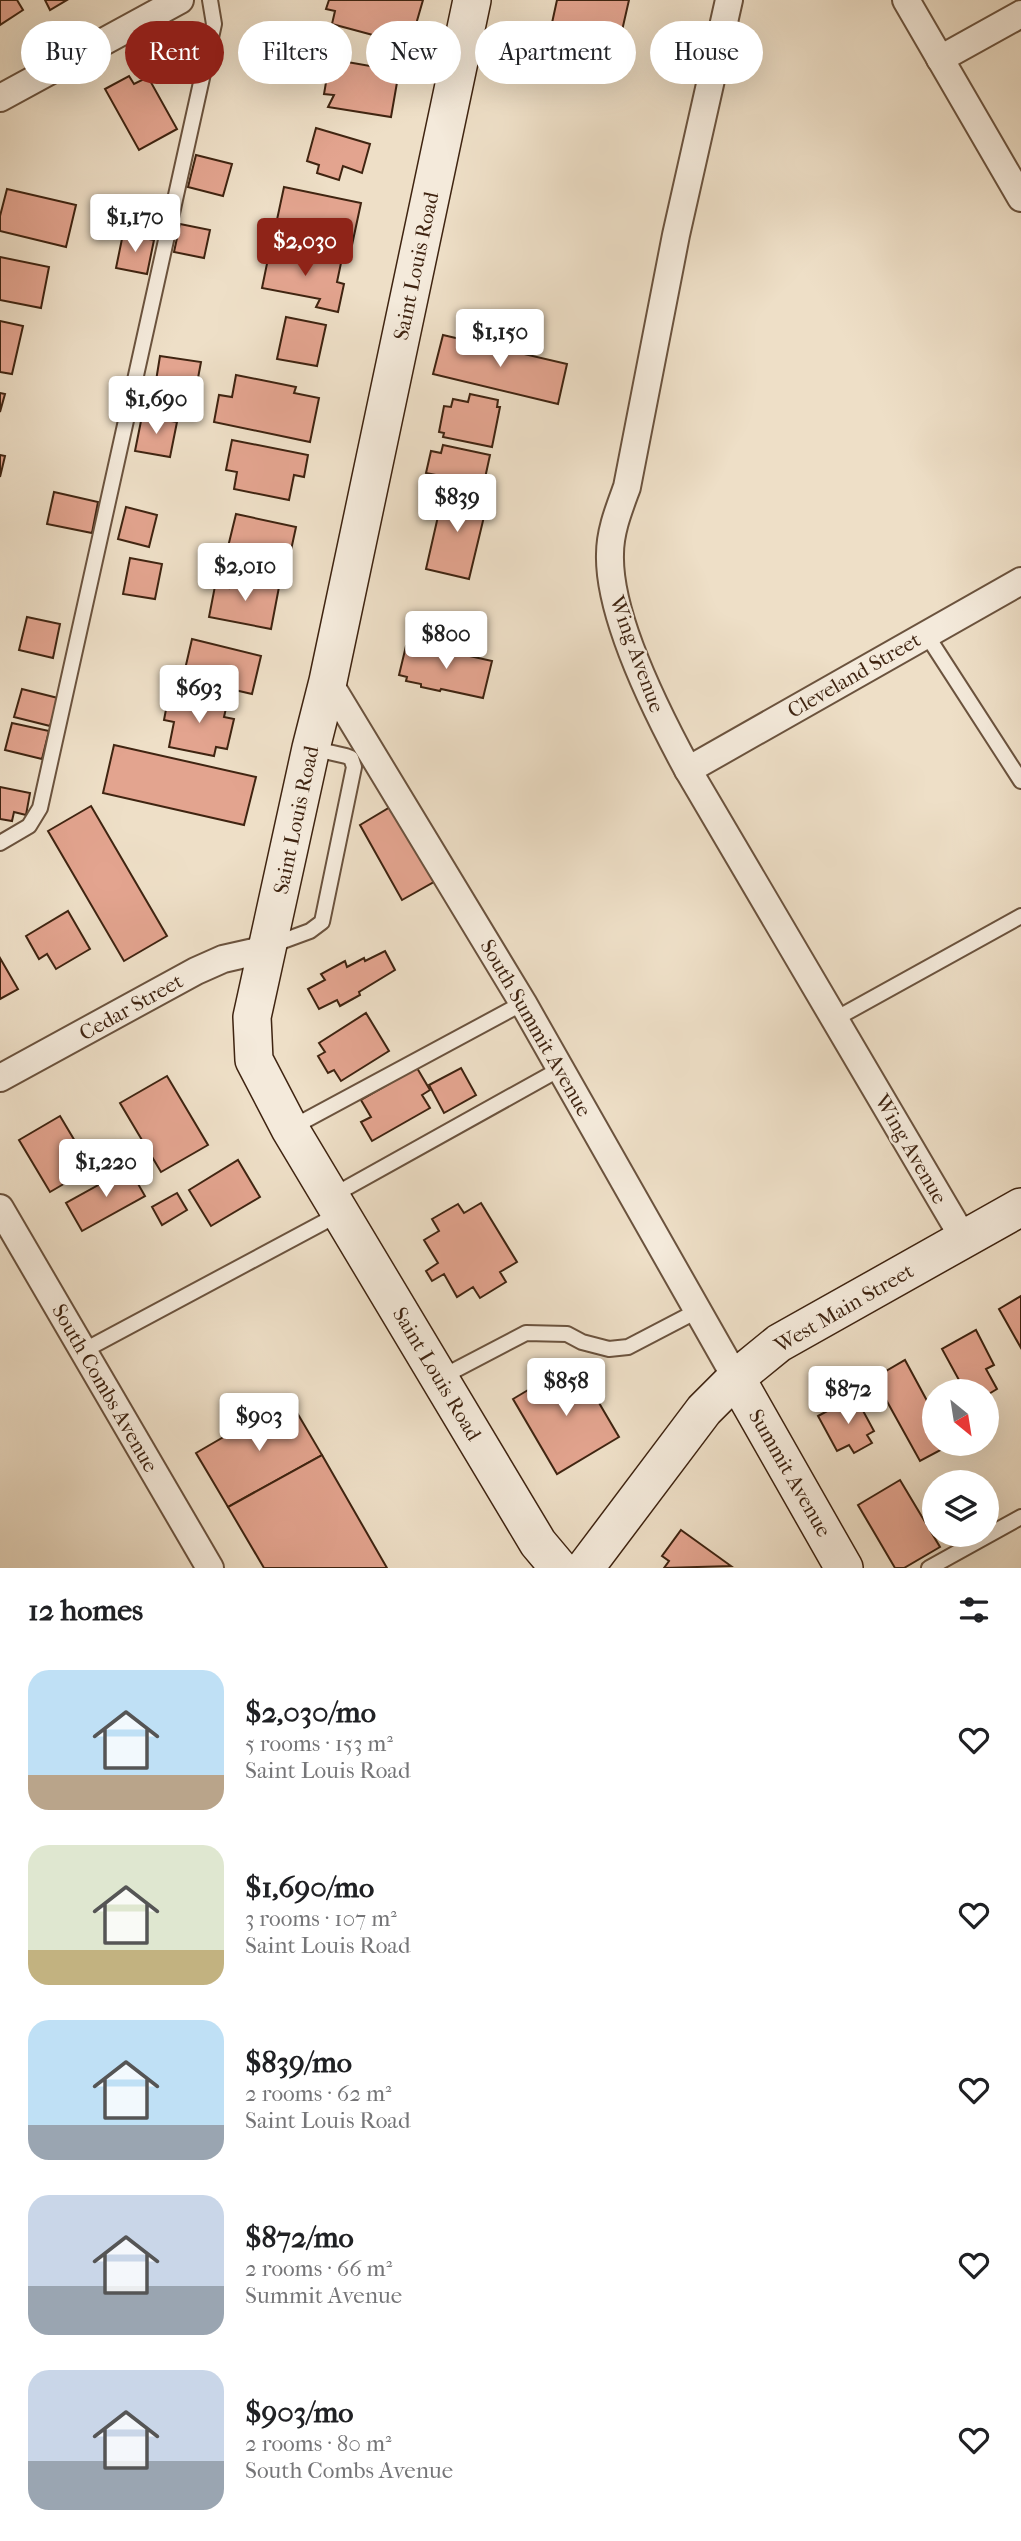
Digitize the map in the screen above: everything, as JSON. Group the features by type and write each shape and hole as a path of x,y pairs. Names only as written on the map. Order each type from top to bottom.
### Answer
{"street":[{"path":"0,98 180,0"},
{"name":"Saint Louis Road","path":"472,0 328,681 252,1017 254,1060 290,1129 335,1205 538,1543 559,1568"},
{"name":"Wing Avenue","path":"729,0 676,235 627,487 615,518 610,554 612,586 626,634 660,718 688,770 964,1239"},
{"path":"906,0 1021,198"},
{"path":"940,59 1021,13"},
{"name":"Cleveland Street","path":"688,770 1021,581"},
{"name":"South Summit Avenue","path":"328,681 523,1003 736,1378"},
{"name":"Cedar Street","path":"0,1079 196,971 223,959 267,948"},
{"name":"West Main Street","path":"585,1568 704,1410 736,1378 779,1342 1021,1207"},
{"name":"South Combs Avenue","path":"0,1208 210,1568"},
{"name":"Summit Avenue","path":"736,1378 844,1568"}],"lane":[{"path":"0,843 29,826 40,808 214,24 210,0"},
{"path":"926,634 1021,781"},
{"path":"835,1019 1021,916"},
{"path":"290,1129 523,1003"},
{"path":"83,1352 335,1205 560,1069"},
{"path":"440,1378 526,1333 567,1334 582,1342 609,1349 628,1347 697,1311"},
{"path":"929,1568 1021,1517"}],"building":[{"path":"0,0 17,0 23,10 0,25"},
{"path":"45,0 67,0 50,10"},
{"path":"329,0 423,0 417,21 366,21 366,33 352,29 352,21 333,21 335,11 326,9"},
{"path":"557,0 629,0 624,21 552,21"},
{"path":"352,63 366,65 366,84 397,84 391,117 328,107 334,95 324,94 326,84 352,84"},
{"path":"125,78 125,84 152,84 177,129 139,150 105,89"},
{"path":"316,128 370,144 362,173 343,166 339,180 317,173 319,165 307,161"},
{"path":"196,155 232,164 223,196 188,187"},
{"path":"284,187 361,203 352,245 275,229"},
{"path":"7,189 76,205 66,247 0,231 0,216"},
{"path":"180,224 210,230 204,258 174,252"},
{"path":"123,234 154,240 147,274 116,268"},
{"path":"270,249 341,263 337,282 344,284 338,312 316,307 320,299 262,288"},
{"path":"0,257 49,267 41,308 0,300"},
{"path":"286,317 326,325 317,366 277,359"},
{"path":"0,321 23,326 12,374 0,372"},
{"path":"443,335 567,364 558,404 433,374"},
{"path":"160,356 201,362 195,394 155,387"},
{"path":"236,375 296,387 294,393 319,398 310,442 214,422 219,395 232,397"},
{"path":"0,393 5,394 0,412"},
{"path":"470,394 498,400 497,407 500,407 492,447 443,437 444,433 439,432 444,406 451,407 453,399 468,402"},
{"path":"142,416 177,422 170,457 135,451"},
{"path":"232,440 308,455 304,477 294,475 289,500 234,489 237,472 226,470"},
{"path":"443,445 490,455 482,492 434,482 436,475 426,473 431,451 441,453"},
{"path":"0,455 5,456 0,477"},
{"path":"444,490 488,500 469,579 426,569"},
{"path":"54,492 98,502 92,533 47,524"},
{"path":"126,507 157,515 149,547 118,539"},
{"path":"236,514 296,527 288,564 227,551"},
{"path":"130,558 162,564 155,599 123,594"},
{"path":"230,578 279,587 271,629 209,617 215,586 229,588"},
{"path":"27,617 60,624 53,658 19,650"},
{"path":"192,639 261,656 252,694 183,678"},
{"path":"416,644 492,661 483,698 421,687 421,684 406,681 407,677 399,675 406,646 415,648"},
{"path":"22,689 58,698 50,726 14,717"},
{"path":"181,694 227,704 224,717 234,719 227,749 216,747 214,756 169,747 174,722 164,720 168,699 179,702"},
{"path":"12,723 49,731 42,759 5,750"},
{"path":"114,745 256,777 244,825 103,793"},
{"path":"0,787 30,793 26,815 14,812 12,821 0,819"},
{"path":"397,803 439,879 402,900 360,825"},
{"path":"91,806 167,936 124,961 48,831"},
{"path":"68,911 90,949 56,969 47,954 39,959 26,936"},
{"path":"385,951 395,970 340,1006 337,1000 319,1009 308,989 325,980 321,974 345,961 347,967"},
{"path":"0,958 18,989 0,999"},
{"path":"366,1013 389,1051 341,1081 334,1070 328,1073 318,1056 325,1052 319,1043"},
{"path":"417,1068 430,1090 422,1095 430,1108 372,1141 361,1122 371,1117 361,1100"},
{"path":"461,1068 476,1095 444,1113 429,1085"},
{"path":"167,1076 208,1145 161,1172 120,1103"},
{"path":"60,1116 91,1168 50,1192 19,1140"},
{"path":"238,1160 260,1197 211,1226 189,1190"},
{"path":"129,1168 145,1196 82,1231 66,1203"},
{"path":"177,1193 187,1210 162,1225 152,1207"},
{"path":"481,1203 517,1262 500,1272 506,1282 480,1298 473,1287 457,1297 444,1274 432,1281 426,1271 438,1263 424,1240 439,1231 432,1219 458,1204 464,1213"},
{"path":"1021,1296 1021,1348 999,1309"},
{"path":"976,1330 994,1365 986,1369 992,1379 958,1379 942,1349"},
{"path":"905,1360 922,1391 922,1456 929,1456 920,1461 874,1378"},
{"path":"575,1362 619,1437 557,1474 513,1399"},
{"path":"855,1396 874,1431 867,1435 872,1443 854,1453 849,1445 837,1451 818,1416"},
{"path":"289,1399 322,1455 228,1507 196,1453"},
{"path":"322,1455 387,1568 264,1568 228,1507"},
{"path":"900,1480 922,1517 922,1547 940,1547 904,1568 895,1568 858,1505"},
{"path":"681,1530 731,1566 664,1568 669,1561 662,1556"}]}
